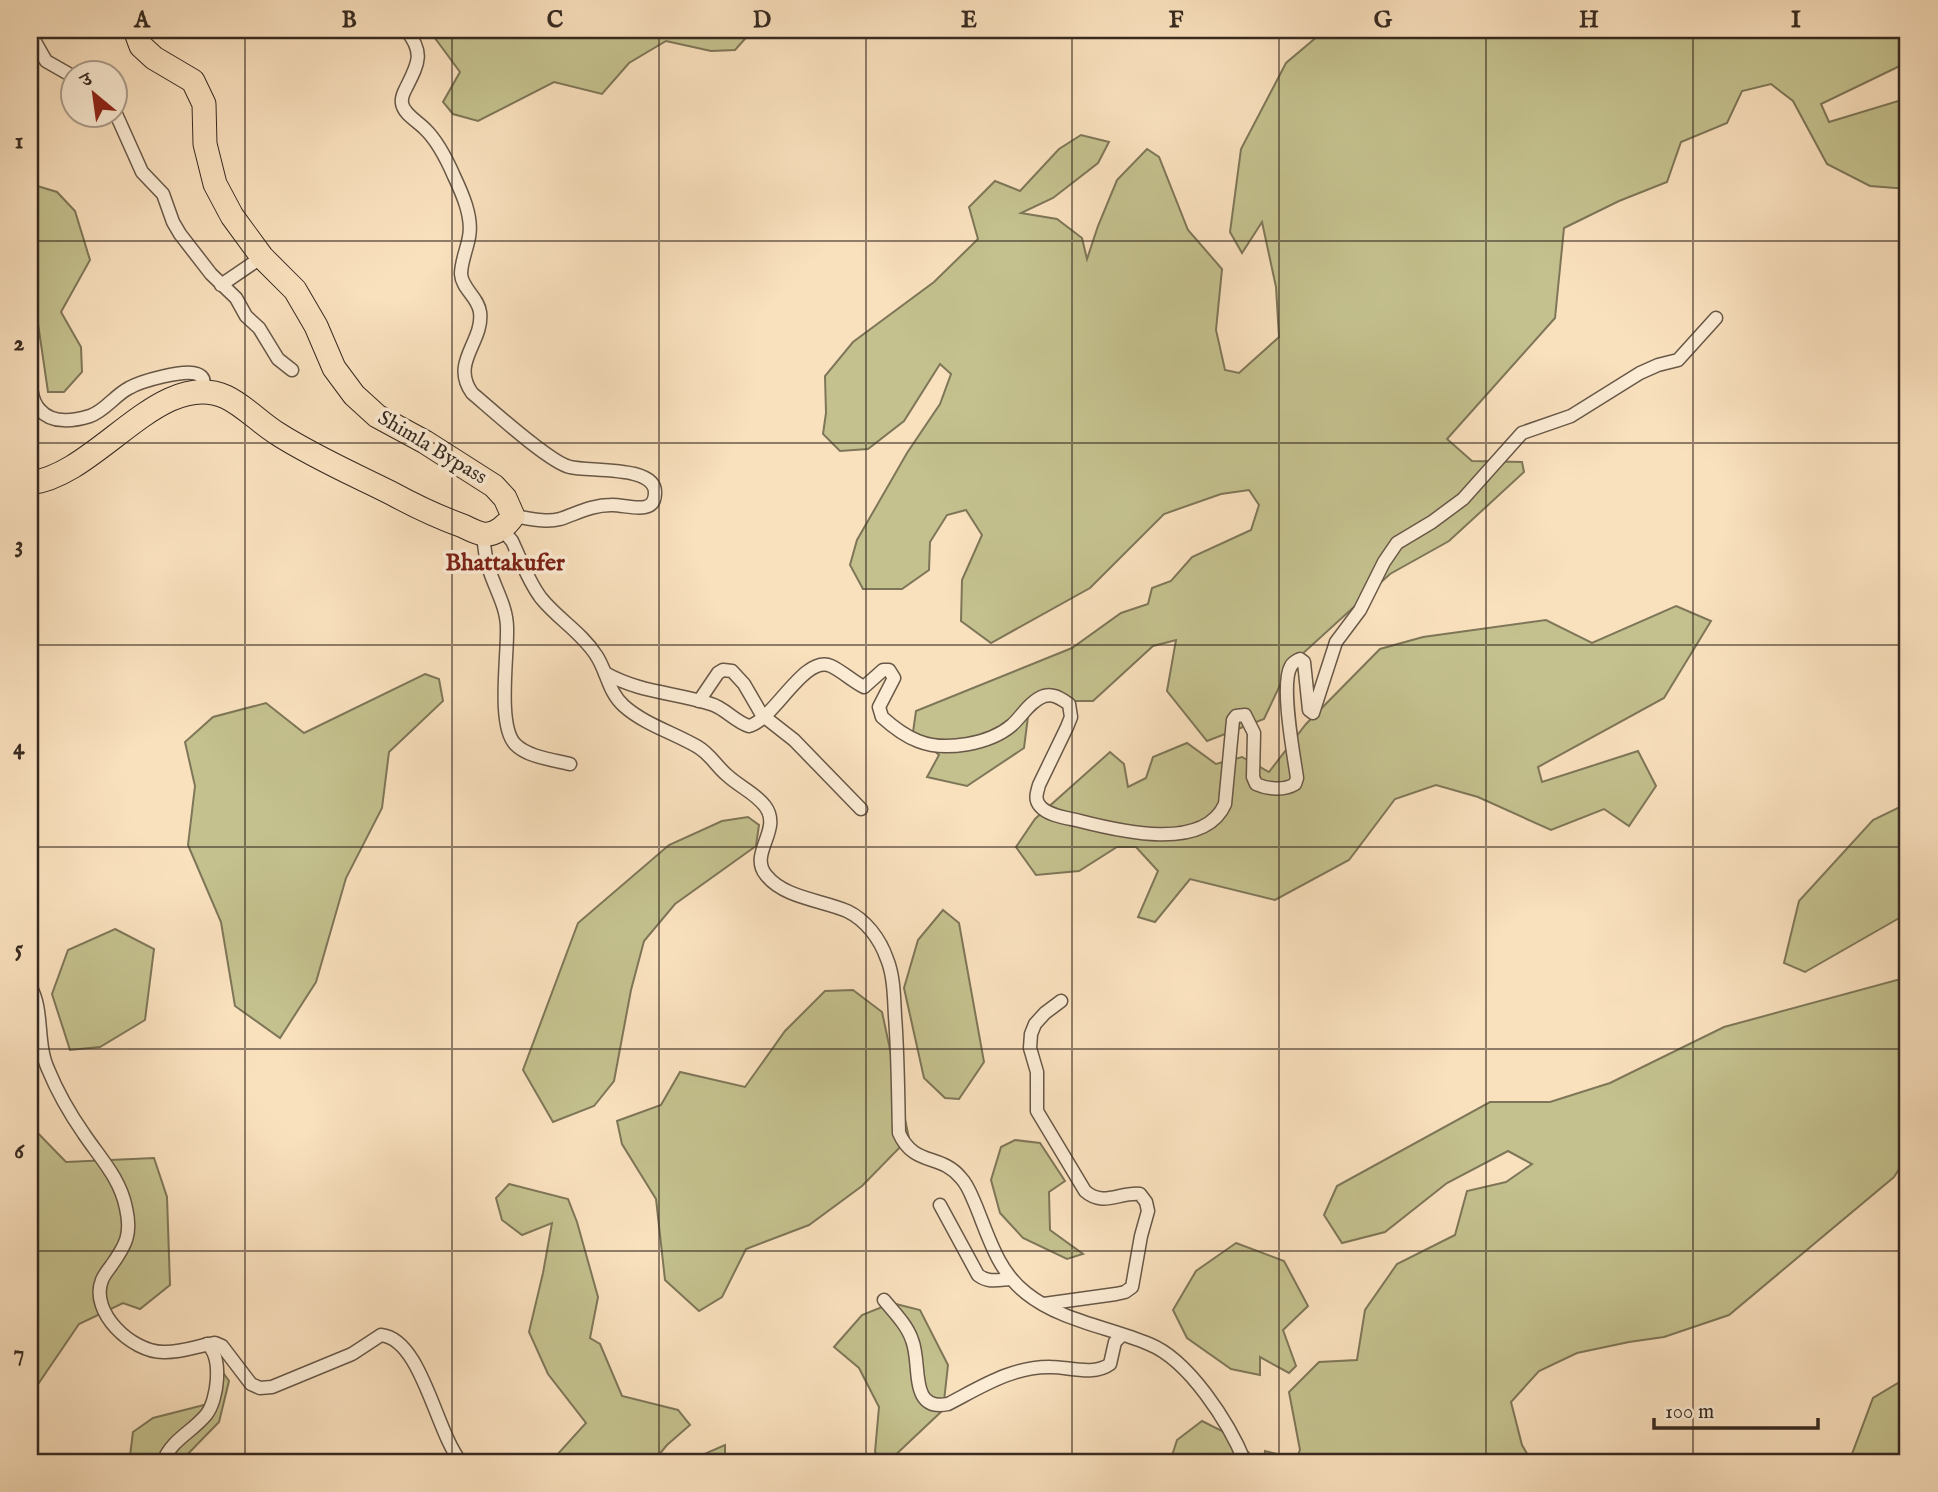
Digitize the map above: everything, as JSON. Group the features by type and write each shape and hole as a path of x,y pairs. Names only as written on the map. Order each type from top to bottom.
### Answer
{"highway":[{"name":"Shimla Bypass","path":"135,30 141,46 154,58 193,81 204,104 205,144 215,184 232,216 262,257 295,290 316,326 334,368 354,395 377,416 425,442 494,486 505,498 513,516"},
{"path":"30,483 70,470 155,406 180,394 202,393 225,396 275,432 315,456 422,510 489,533 508,524 513,516"}],"street":[{"path":"406,30 414,39 419,60 402,95 401,104 406,112 429,132 443,154 455,178 469,220 470,233 461,275 480,311 480,321 464,365 464,377 468,386 472,393 549,456 568,467 635,473 648,478 656,488 655,498 647,507 635,509 595,505 558,520 513,516"},
{"path":"30,33 46,61 60,69"},
{"path":"123,130 142,172 159,188 180,234 221,285 236,298 278,359 292,370"},
{"path":"221,285 262,257"},
{"path":"605,674 631,687 716,706 749,726 765,718 812,668 830,666 864,687 883,670 889,670 894,678 879,707 882,718 901,733 919,742 941,746 984,740 1010,727 1042,697 1058,697 1069,704 1071,717 1039,785 1036,796 1039,805 1056,815 1114,830 1161,835 1197,829 1220,814 1225,804 1233,720 1236,716 1245,715 1254,733 1256,784 1278,788 1295,783 1297,778 1288,711 1290,668 1298,660 1302,659 1304,662 1309,710 1313,713 1336,642 1360,610 1384,562 1397,543 1432,522 1467,495 1522,433 1570,416 1640,373 1678,360 1716,318"},
{"path":"30,348 34,401 40,411 50,418 62,421 94,415 130,387 150,380 198,374 205,384 202,393"},
{"path":"570,764 528,752 516,746 509,736 505,697 508,623 488,567 489,533 506,534 512,541 540,596 598,656 614,696 625,707 700,748 726,775 755,795 766,807 771,818 770,831 761,853 761,867 775,885 848,912 863,921 873,933 888,960 894,993 899,1133 904,1146 914,1154 947,1165 961,1177 1010,1279 1044,1304 1084,1323 1151,1344 1170,1357 1224,1419 1245,1462"},
{"path":"699,701 718,673 727,670 736,674 765,718 794,740 861,809"},
{"path":"30,986 36,1002 46,1065 69,1111 112,1172 127,1210 130,1228 126,1244 102,1280 100,1295 104,1311 113,1324 139,1345 160,1352 183,1351 215,1343 222,1346 251,1384 260,1388 284,1384 352,1354 370,1340 389,1335 403,1346 415,1364 446,1439 461,1462"},
{"path":"1044,1304 1116,1294 1132,1287 1148,1211 1140,1194 1131,1193 1103,1200 1092,1197 1085,1191 1037,1111 1037,1072 1030,1048 1031,1034 1035,1024 1061,1001"},
{"path":"940,1205 978,1275 984,1280 992,1281 1010,1279"},
{"path":"884,1300 912,1338 917,1357 918,1387 923,1397 929,1404 938,1406 1030,1367 1085,1370 1105,1368 1112,1359 1115,1342 1122,1335"},
{"path":"163,1462 174,1443 207,1415 212,1405 218,1366 215,1353 207,1344"}],"shaded area":[{"path":"429,30 753,30 735,50 711,51 666,41 629,63 602,94 554,82 478,121 453,114 443,102 460,72"},
{"path":"1325,30 1908,30 1908,62 1821,104 1829,122 1908,98 1908,189 1870,186 1827,164 1793,101 1771,84 1742,91 1727,123 1681,142 1667,182 1619,201 1564,228 1555,318 1447,439 1472,461 1522,462 1524,472 1449,541 1390,574 1289,666 1264,719 1207,741 1167,691 1176,640 1153,646 1093,701 1030,701 1024,748 967,786 927,777 939,755 913,732 916,711 1072,648 1121,613 1148,604 1152,588 1171,581 1192,557 1251,530 1259,505 1249,490 1221,494 1164,514 1090,588 991,643 961,621 962,580 982,535 966,510 947,515 930,542 929,570 902,589 863,589 850,565 857,540 907,453 940,404 951,374 940,364 904,421 868,449 840,451 823,434 826,413 825,376 853,342 934,282 978,239 969,207 995,181 1020,191 1059,149 1081,135 1109,142 1098,163 1053,198 1021,213 1057,219 1082,238 1087,259 1117,180 1147,149 1159,157 1188,230 1222,269 1216,330 1225,370 1239,373 1279,337 1276,287 1262,222 1242,253 1230,232 1241,149 1286,63"},
{"path":"34,185 57,192 75,211 90,260 61,312 81,347 82,372 64,392 48,392 35,303 30,287 30,189"},
{"path":"1676,606 1711,621 1664,698 1538,767 1542,782 1638,751 1656,786 1629,826 1604,809 1551,830 1478,797 1436,785 1395,799 1349,860 1275,900 1190,879 1155,922 1138,917 1158,871 1136,847 1117,847 1079,871 1036,875 1016,847 1035,819 1110,752 1124,764 1128,787 1146,778 1153,757 1187,743 1216,764 1242,757 1269,772 1306,724 1380,649 1423,637 1546,620 1592,643"},
{"path":"425,674 439,679 443,701 389,752 382,808 346,878 316,982 280,1038 235,1006 221,922 188,845 195,786 185,742 213,717 266,703 304,733"},
{"path":"1908,803 1908,913 1805,972 1784,963 1799,901 1873,820"},
{"path":"748,817 759,825 756,846 675,904 644,941 631,990 614,1081 594,1106 553,1122 523,1070 578,923 669,845 722,821"},
{"path":"943,910 959,923 984,1062 959,1099 945,1098 924,1078 904,988 918,940"},
{"path":"115,929 154,949 145,1020 100,1047 70,1050 52,994 68,950"},
{"path":"1908,977 1908,1155 1894,1177 1729,1315 1664,1337 1577,1353 1539,1371 1511,1402 1522,1445 1532,1462 1264,1462 1265,1451 1296,1459 1300,1450 1289,1392 1319,1362 1357,1360 1365,1310 1397,1264 1455,1235 1467,1191 1506,1182 1532,1164 1508,1151 1447,1183 1385,1232 1342,1243 1324,1215 1337,1186 1490,1102 1550,1102 1610,1083 1724,1027"},
{"path":"853,990 882,1012 909,1138 862,1186 809,1225 746,1249 722,1297 699,1311 665,1280 656,1199 622,1144 617,1121 661,1105 680,1072 745,1087 785,1031 825,991"},
{"path":"30,1125 66,1162 154,1158 167,1197 170,1285 140,1309 123,1303 79,1324 30,1396"},
{"path":"1015,1140 1040,1143 1065,1181 1049,1192 1050,1230 1083,1254 1067,1259 1023,1238 1000,1213 991,1180 1001,1147"},
{"path":"509,1184 568,1199 598,1297 590,1338 600,1344 622,1396 678,1410 690,1425 667,1445 653,1462 558,1462 555,1457 586,1423 548,1374 529,1332 552,1223 522,1235 502,1220 496,1198"},
{"path":"1236,1243 1284,1261 1308,1306 1283,1330 1296,1366 1289,1373 1260,1357 1260,1375 1231,1369 1187,1338 1173,1310 1196,1271"},
{"path":"892,1303 920,1310 948,1365 943,1410 888,1462 875,1452 879,1407 859,1368 834,1347 862,1315"},
{"path":"219,1367 229,1381 219,1422 180,1462 124,1462 130,1456 133,1432 153,1418 208,1404"},
{"path":"1908,1377 1908,1462 1849,1462 1873,1398"},
{"path":"1202,1421 1232,1436 1258,1462 1170,1462 1177,1440"},
{"path":"725,1445 725,1462 690,1462 695,1458"}],"district":[{"name":"Bhattakufer","path":"505,563"}]}
